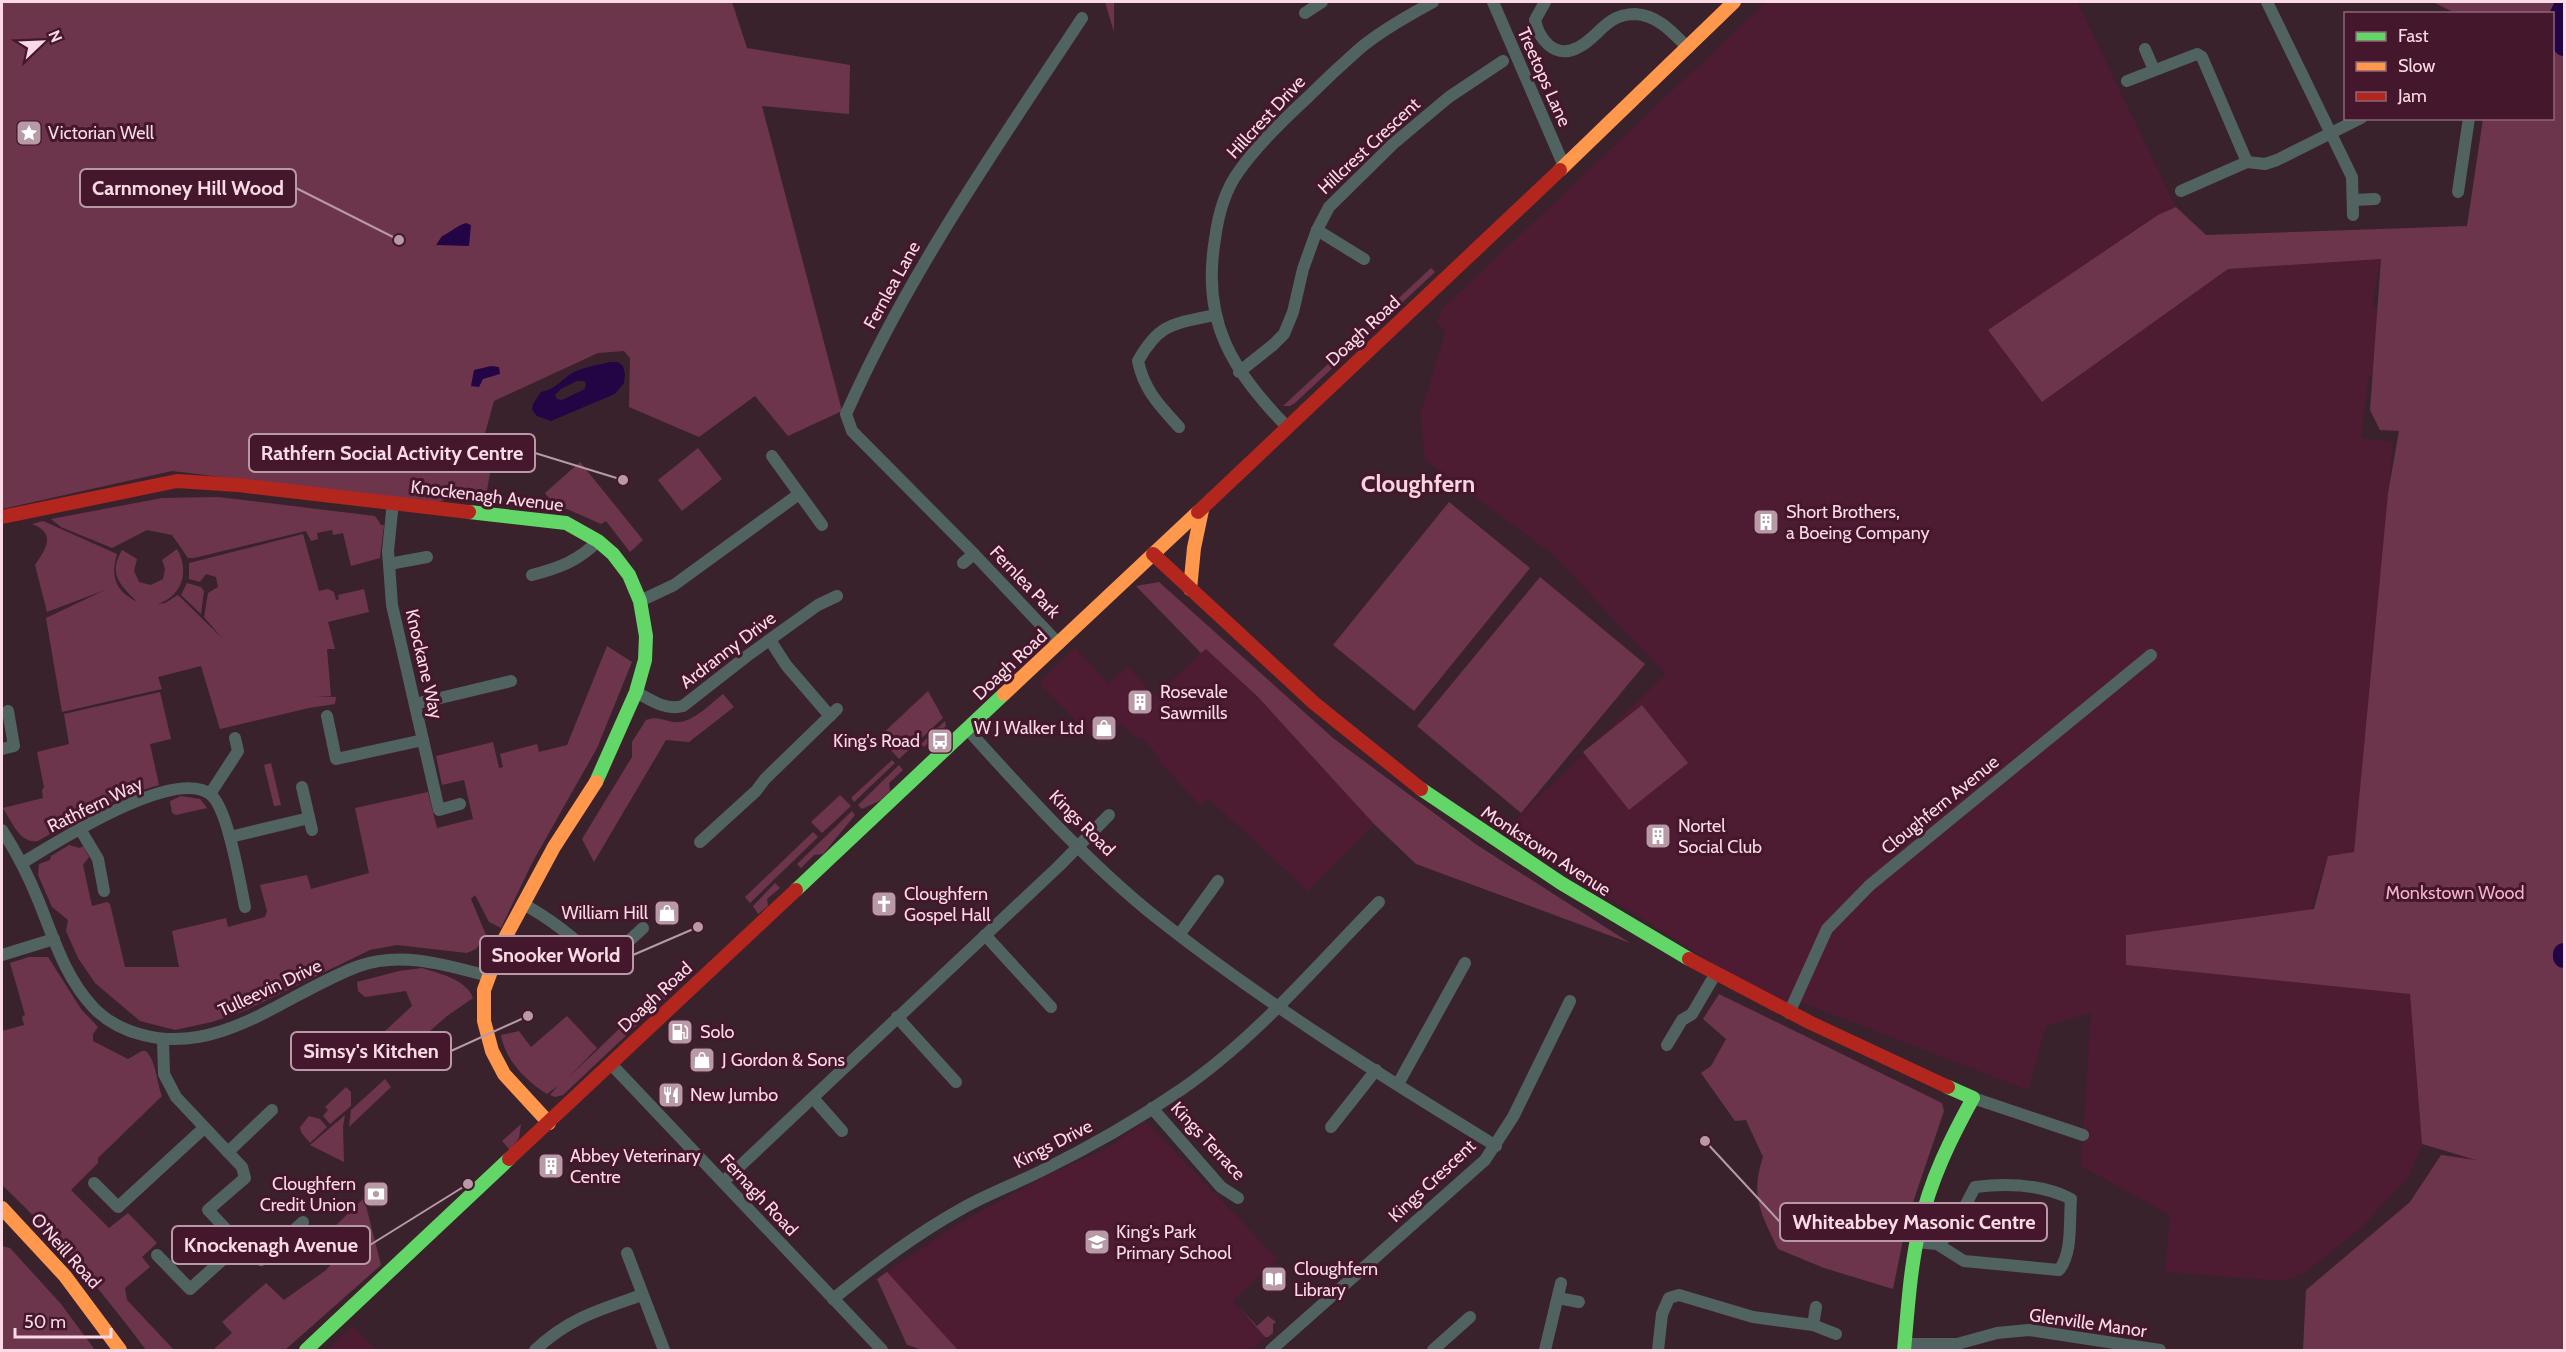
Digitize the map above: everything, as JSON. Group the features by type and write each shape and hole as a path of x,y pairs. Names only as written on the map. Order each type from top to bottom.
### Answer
{"street":[{"path":"1305,13 1322,2"},
{"name":"Hillcrest Drive","path":"1288,428 1259,398 1239,372 1223,339 1215,315 1210,266 1219,215 1238,172 1277,126 1359,49 1433,2"},
{"name":"Treetops Lane","path":"1493,2 1564,166"},
{"path":"1545,2 1534,20 1541,39 1552,49 1564,51 1577,48 1608,23 1623,16 1635,14 1659,21 1688,48"},
{"name":"Doagh Road","path":"307,1350 1288,428 1734,2"},
{"path":"2267,2 2352,177 2353,215"},
{"name":"Fernlea Lane","path":"974,554 852,431 846,414 914,279 965,195 1082,18"},
{"path":"2145,49 2154,70"},
{"path":"2127,81 2191,54 2202,57 2247,162"},
{"name":"Hillcrest Crescent","path":"1239,372 1273,345 1284,333 1293,312 1303,269 1317,230 1329,207 1393,144 1449,96 1503,61"},
{"path":"2181,191 2247,162 2265,164 2357,120"},
{"path":"2458,192 2469,120"},
{"path":"2353,200 2375,199"},
{"path":"1317,230 1364,259"},
{"path":"1179,427 1156,402 1142,380 1138,361 1148,344 1161,330 1215,315"},
{"path":"772,456 822,525"},
{"name":"Knockenagh Avenue","path":"2,517 177,481 238,485 566,523 598,541 613,554 629,575 640,601 646,636 645,660 636,692 598,779 554,847 500,947 488,976 483,1010 492,1051 504,1074 549,1123"},
{"path":"640,601 674,585 799,494"},
{"name":"Knockane Way","path":"393,502 389,564 392,605 439,810 460,804"},
{"path":"1190,589 1194,548 1202,509"},
{"path":"532,575 559,569 573,562 598,541"},
{"name":"Fernlea Park","path":"963,564 974,554 1059,644"},
{"name":"Monkstown Avenue","path":"1153,554 1285,678 1384,761 1486,835 1586,899 1789,1013 1973,1098"},
{"path":"389,564 427,557"},
{"name":"Ardranny Drive","path":"636,692 659,705 675,708 683,706 818,605 837,596"},
{"path":"703,840 756,791 765,779 833,712 786,665 770,640"},
{"name":"Cloughfern Avenue","path":"1789,1013 1827,928 1870,885 2151,655"},
{"path":"415,704 511,681"},
{"path":"2,749 14,746 8,711"},
{"path":"327,716 336,759 423,740"},
{"name":"Kings Road","path":"967,729 1016,783 1108,876 1179,935 1376,1070 1496,1146"},
{"path":"235,738 238,752 210,794 222,810 245,907"},
{"path":"230,837 311,824 302,787"},
{"name":"Rathfern Way","path":"22,862 80,829 135,802 168,791 186,788 210,794"},
{"path":"723,1182 1109,815"},
{"path":"80,829 98,859 104,891"},
{"name":"Tulleevin Drive","path":"2,830 22,862 70,978 105,1019 127,1031 163,1040 182,1040 232,1027 359,966 396,959 425,961 488,976"},
{"path":"1179,935 1218,881"},
{"path":"1279,1005 1379,902"},
{"path":"523,904 547,916 570,933 599,962 606,962 643,928"},
{"path":"985,934 1051,1007"},
{"path":"2,955 54,939"},
{"path":"1398,1084 1466,963"},
{"path":"1667,1045 1682,1020 1692,1014 1716,973"},
{"name":"Kings Crescent","path":"1271,1350 1475,1170 1496,1146 1514,1117 1570,1001"},
{"name":"Kings Drive","path":"833,1299 872,1267 938,1223 965,1207 1107,1136 1183,1089 1279,1005"},
{"path":"897,1017 956,1082"},
{"path":"163,1040 164,1074 176,1097 242,1167 245,1178 208,1209 240,1244 261,1260 303,1222"},
{"name":"Fernagh Road","path":"611,1064 882,1350"},
{"path":"1331,1127 1376,1070"},
{"path":"813,1098 842,1131"},
{"path":"1905,1347 1916,1242 1933,1185 1956,1128 1973,1098 2083,1136"},
{"name":"Kings Terrace","path":"1152,1108 1221,1187 1238,1198"},
{"path":"228,1152 272,1110"},
{"path":"94,1183 118,1207 204,1128"},
{"path":"1916,1242 1937,1244 1964,1261 2059,1270 2063,1265 2068,1243 2071,1199 2052,1190 2000,1184 1975,1187 1951,1233 1937,1244"},
{"name":"O'Neill Road","path":"2,1208 63,1272 99,1318 120,1350"},
{"path":"157,1255 190,1289 240,1244"},
{"path":"627,1253 664,1350"},
{"path":"1545,1350 1561,1283"},
{"path":"1658,1350 1662,1314 1669,1298 1679,1294 1753,1317 1813,1324 1836,1334"},
{"path":"535,1350 548,1338 581,1316 642,1295"},
{"path":"1558,1298 1579,1302"},
{"path":"1813,1324 1816,1307"},
{"path":"1433,1350 1470,1317"},
{"name":"Glenville Manor","path":"1905,1347 1957,1344 1997,1334 2029,1330 2160,1350"}],"shaded area":[{"path":"1766,2 2077,2 2176,207 1988,330 2042,402 2228,269 2381,259 2372,305 2383,311 2379,377 2369,375 2361,438 2393,442 2354,852 2328,856 2309,913 2126,935 2126,965 2410,993 2422,1144 2410,1175 2361,1228 2303,1274 2283,1281 2165,1272 2170,1215 2081,1166 2091,1013 2046,1026 2028,1090 1808,1005 1771,1000 1504,831 1666,674 1551,553 1425,460 1420,410 1445,333 1437,321 1442,309"},
{"path":"466,223 471,225 469,246 436,245 442,236"},
{"path":"618,362 623,366 625,374 624,383 615,394 551,421 537,416 532,410 541,392 579,370","holes":["577,381 584,381 585,389 562,400 557,399 555,395 561,389"]},
{"path":"491,366 499,367 500,374 483,379 479,387 471,386 474,370"},
{"path":"1075,647 1108,684 1127,666 1155,696 1206,648 1299,737 1374,824 1308,891 1208,798 1201,806 1158,761 1160,758 1144,740 1136,737 1120,724 1099,744 1039,683"},
{"name":"King's Park Primary School","path":"1145,1121 1278,1259 1233,1301 1265,1337 1253,1350 958,1350 887,1272 957,1225 1047,1175 1108,1148"},
{"path":"353,1326 376,1350 326,1350"}],"green space":[{"path":"2,2 732,2 747,48 850,65 849,114 762,106 842,411 788,436 755,396 699,437 629,407 630,358 624,351 598,353 494,401 484,437 491,459 486,496 467,494 462,500 447,499 436,503 172,471 2,509"},
{"path":"1105,2 1114,2 1114,32"},
{"name":"Monkstown Wood","path":"2433,2 2564,2 2564,1350 2303,1350 2306,1290 2410,1202 2441,1155 2476,1160 2422,1144 2410,994 2126,965 2126,935 2314,909 2328,856 2354,852 2388,493 2399,431 2380,430 2370,410 2381,259 2228,269 2042,402 1988,330 2158,215 2176,207 2206,235 2467,226 2483,120 2554,120 2554,12 2453,12"},
{"path":"1431,268 1435,272 1295,403 1283,406"},
{"path":"698,448 722,479 682,511 658,480"},
{"path":"580,462 643,540 630,552 606,521 601,524 567,509 556,507 545,493"},
{"path":"218,497 375,516 381,525 384,525 380,558 351,566 343,533 333,535 332,530 317,533 318,539 311,541 306,531 188,558 172,535 147,530 112,548 61,527 51,519 162,498"},
{"path":"1449,502 1530,568 1414,711 1333,645"},
{"path":"43,521 117,554 114,570 116,583 124,593 137,602 118,580 116,574 122,550 137,559 134,571 139,582 151,585 163,579 165,569 162,560 177,549 183,566 181,582 172,596 157,604 165,603 178,595 222,638 204,617 208,593 218,587 216,577 206,574 200,582 189,579 189,563 303,534 319,591 328,589 334,592 336,600 339,599 338,595 364,589 369,612 328,622 335,649 327,649 331,696 314,696 336,697 335,704 220,729 201,666 158,677 162,689 62,712 46,618 105,590 47,612 35,565 46,547 47,536 40,528 32,524"},
{"path":"1540,577 1645,664 1521,813 1417,726"},
{"path":"1159,582 1333,738 1477,845 1630,943 1416,864 1374,824 1258,697 1206,649 1201,653 1136,586"},
{"path":"187,583 201,587 204,591 201,614 181,595"},
{"path":"607,646 632,662 597,748 532,863 501,928 489,922 475,895 471,899 486,935 476,949 467,953 397,945 370,950 244,1011 212,1022 175,1030 140,1021 95,983 78,958 66,931 68,920 52,907 38,875 39,864 50,860 51,856 69,845 80,848 83,846 89,857 83,865 92,906 107,902 110,904 125,967 179,967 172,931 226,918 228,927 265,917 267,911 260,885 307,875 311,889 369,873 355,808 428,792 437,828 473,819 464,780 442,785 436,756 493,742 499,768 503,767 500,754 537,744 539,752 567,745"},
{"path":"928,691 943,718 899,759 879,737"},
{"path":"160,692 171,739 150,744 159,785 97,809 38,841 21,836 3,808 43,798 44,787 37,752 69,744 64,714"},
{"path":"723,694 734,707 689,742 666,740 594,862 582,839 632,757 632,742 646,720 656,718 680,722 687,720 700,713"},
{"path":"1642,705 1688,763 1629,810 1583,752"},
{"path":"945,721 946,726 924,747 921,744"},
{"path":"892,760 895,763 854,802 851,798"},
{"path":"271,763 281,805 274,806 264,765"},
{"path":"899,765 903,770 889,783 890,791 881,800 862,809 858,805"},
{"path":"840,795 851,806 822,833 811,822"},
{"path":"181,796 200,799 207,808 176,815 172,813 170,801"},
{"path":"852,811 855,815 823,854 814,855 801,868 797,864"},
{"path":"813,832 818,837 750,903 745,897"},
{"path":"775,883 780,888 767,899 768,906 758,914 753,906"},
{"path":"29,957 48,957 81,1009 98,1027 93,1034 93,1041 128,1059 146,1051 152,1061 162,1096 98,1158 98,1163 71,1190 109,1228 128,1213 157,1243 142,1257 150,1267 125,1288 127,1300 174,1350 146,1350 77,1264 2,1185 2,1031 24,1025 22,1017 25,1015 10,963"},
{"path":"422,968 459,982 465,986 473,998 447,1016 405,1053 384,1032 412,1006 406,991 365,997 358,991 357,982 399,971"},
{"path":"668,982 671,993 563,1095 555,1097 550,1095 558,1086 547,1094 532,1083 512,1061 503,1044 501,1035 519,1031 531,1047 567,1016 597,1048 568,1078"},
{"path":"1719,994 1942,1103 1944,1111 1907,1220 1893,1289 1824,1268 1778,1249 1759,1204 1757,1183 1763,1157 1746,1120 1735,1121 1701,1073 1711,1066 1726,1039 1703,1019"},
{"path":"385,1079 391,1087 349,1127 351,1110"},
{"path":"346,1087 351,1092 351,1106 330,1124 323,1116 328,1110 325,1107"},
{"path":"345,1115 343,1127 344,1162 310,1145"},
{"path":"309,1116 320,1119 327,1127 310,1143 301,1132 300,1127"},
{"path":"521,1124 519,1138 510,1150 502,1141"},
{"path":"364,1198 381,1265 285,1350 213,1350 232,1333 222,1322 266,1283 284,1300 326,1270 339,1255 327,1234"},
{"path":"2,1246 10,1248 61,1304 95,1350 2,1350"},
{"path":"887,1272 958,1350 923,1350 907,1345 877,1279"},
{"path":"1239,1307 1257,1326 1268,1316 1276,1322 1273,1324 1273,1333 1265,1337"}],"waterway":[{"path":"2564,8 2557,26 2564,45"}],"traffic: fast":[{"path":"469,512 566,523 598,541 613,554 629,575 640,601 646,636 645,660 636,692 596,782"},
{"path":"796,890 1004,694"},
{"path":"1421,789 1561,883 1689,959"},
{"path":"1904,1350 1912,1272 1924,1209 1942,1160 1973,1098 1948,1087"},
{"path":"306,1350 509,1159"}],"traffic: slow":[{"path":"1560,170 1734,2"},
{"path":"1190,589 1194,548 1202,510"},
{"path":"1004,694 1198,512"},
{"path":"549,1123 504,1074 492,1051 484,1021 484,990 500,947 554,847 596,782"},
{"path":"2,1208 65,1276 120,1350"}],"traffic: jam":[{"path":"1198,512 1560,170"},
{"path":"2,517 177,481 238,485 469,512"},
{"path":"1153,554 1314,703 1421,789"},
{"path":"509,1159 796,890"},
{"path":"1689,959 1811,1023 1948,1087"}],"place":[{"name":"Victorian Well","path":"29,133"},
{"name":"Carnmoney Hill Wood","path":"399,240"},
{"name":"Rathfern Social Activity Centre","path":"623,480"},
{"name":"Short Brothers, a Boeing Company","path":"1766,522"},
{"name":"Rosevale Sawmills","path":"1140,702"},
{"name":"W J Walker Ltd","path":"1104,728"},
{"name":"King's Road","path":"940,741"},
{"name":"Nortel Social Club","path":"1658,836"},
{"name":"Cloughfern Gospel Hall","path":"884,904"},
{"name":"William Hill","path":"667,913"},
{"name":"Snooker World","path":"698,927"},
{"name":"Simsy's Kitchen","path":"528,1016"},
{"name":"Solo","path":"680,1032"},
{"name":"J Gordon & Sons","path":"702,1060"},
{"name":"New Jumbo","path":"671,1095"},
{"name":"Whiteabbey Masonic Centre","path":"1705,1141"},
{"name":"Abbey Veterinary Centre","path":"551,1166"},
{"name":"Knockenagh Avenue","path":"468,1184"},
{"name":"Cloughfern Credit Union","path":"376,1194"},
{"name":"King's Park Primary School","path":"1097,1242"},
{"name":"Cloughfern Library","path":"1274,1279"}],"district":[{"name":"Cloughfern","path":"1418,484"}]}
